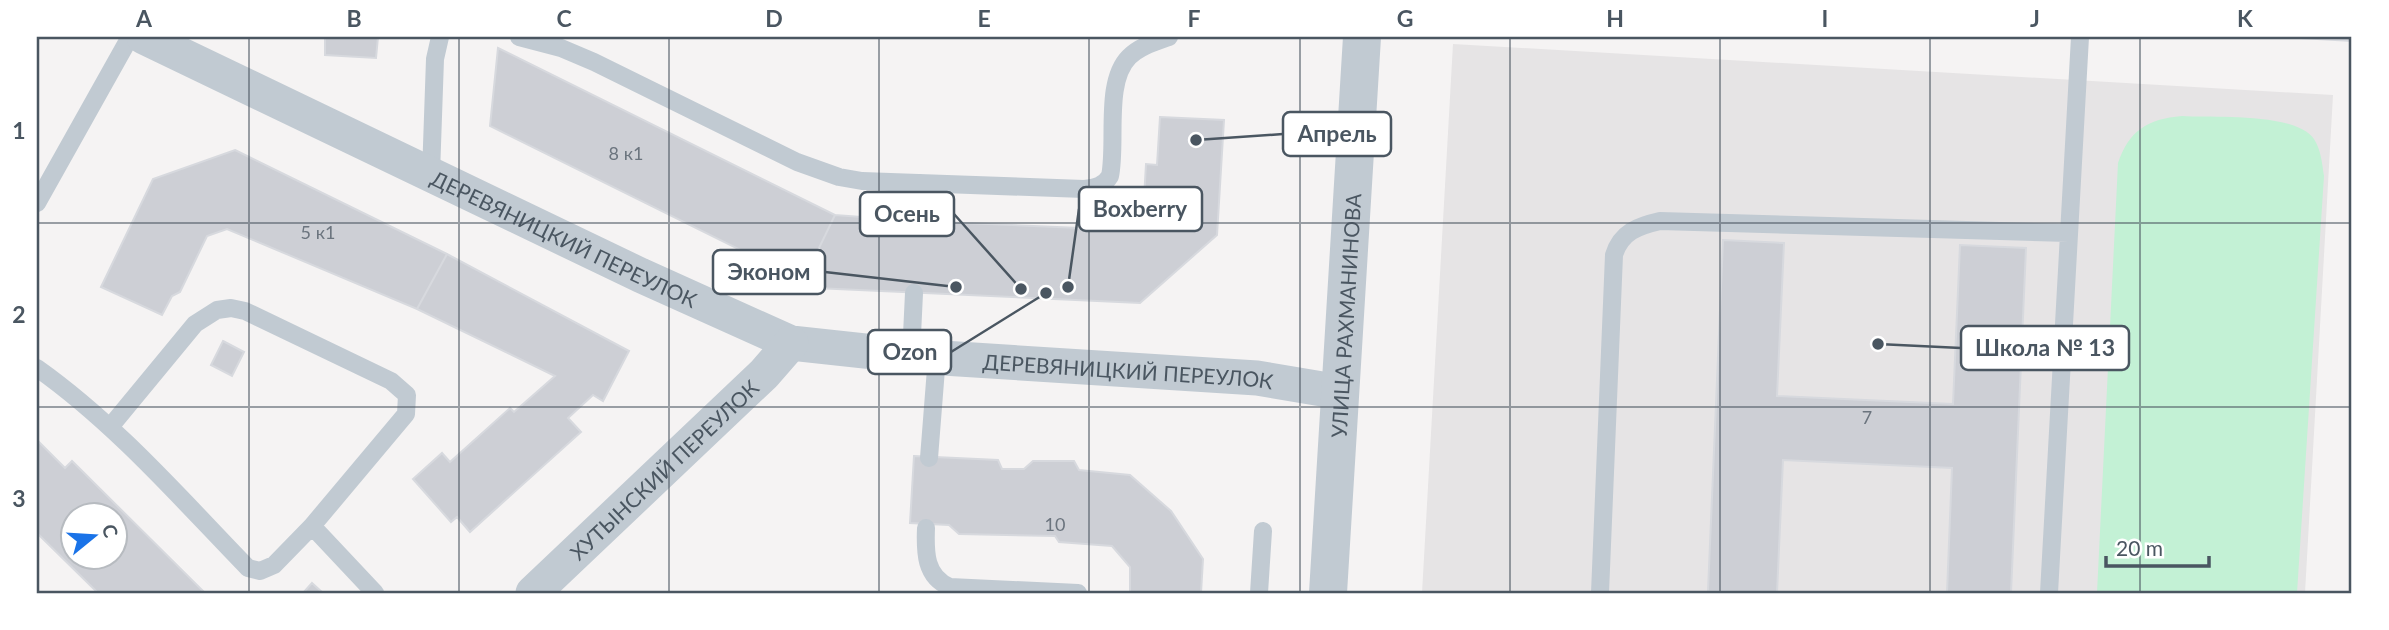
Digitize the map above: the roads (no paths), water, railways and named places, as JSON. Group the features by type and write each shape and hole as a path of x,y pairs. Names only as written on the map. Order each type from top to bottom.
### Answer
{"street":[{"name":"ДЕРЕВЯНИЦКИЙ ПЕРЕУЛОК","path":"144,37 628,269 790,343 924,356 1257,378 1340,392"},
{"name":"УЛИЦА РАХМАНИНОВА","path":"1328,593 1362,37"},
{"name":"ХУТЫНСКИЙ ПЕРЕУЛОК","path":"533,593 764,374 790,343"}],"lane":[{"path":"37,203 130,37"},
{"path":"431,174 435,59 440,37"},
{"path":"519,37 561,48 594,62 818,171 862,181 1084,189 1106,182 1112,168 1115,89 1120,71 1128,58 1139,48 1169,37"},
{"path":"2049,593 2080,37"},
{"path":"917,221 920,183"},
{"path":"1600,593 1614,256 1619,242 1628,233 1642,225 1660,221 2069,233"},
{"path":"914,293 924,356 929,458"},
{"path":"37,368 110,427 254,571 274,565 312,526 407,414 407,395 391,381 245,311 231,308 217,310 195,324 110,427"},
{"path":"312,526 375,593"},
{"path":"926,528 925,548 929,564 934,576 950,587 1078,593"},
{"path":"1259,593 1263,531"}],"place":[{"name":"Апрель","path":"1196,140"},
{"name":"Эконом","path":"956,287"},
{"name":"Boxberry","path":"1068,287"},
{"name":"Осень","path":"1021,289"},
{"name":"Ozon","path":"1046,293"},
{"name":"Школа № 13","path":"1878,344"}]}
